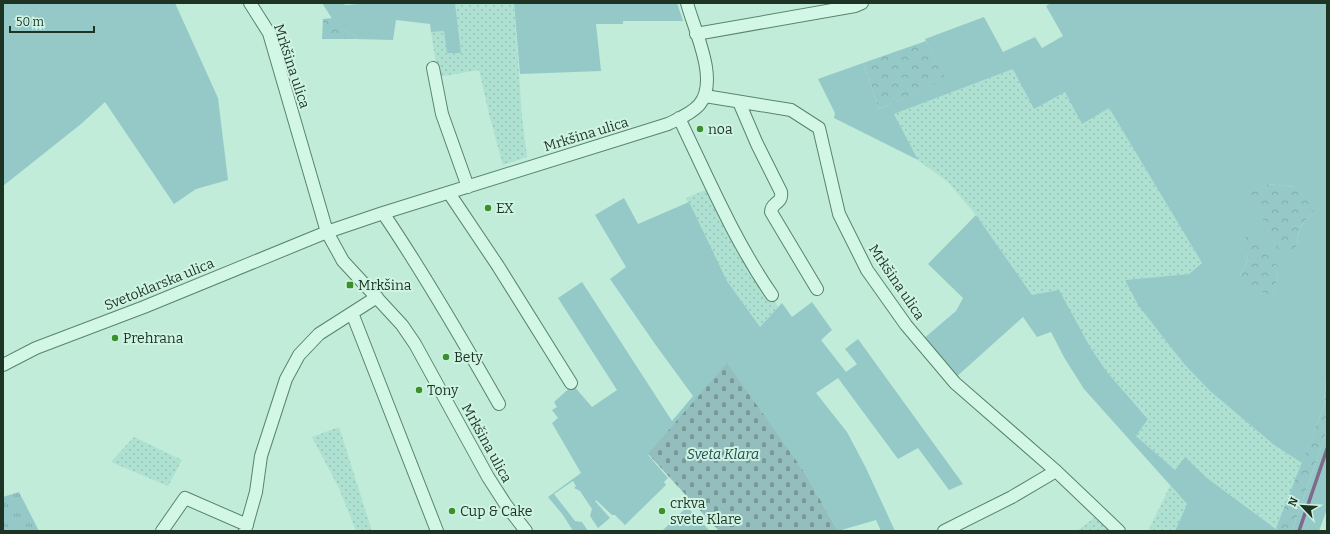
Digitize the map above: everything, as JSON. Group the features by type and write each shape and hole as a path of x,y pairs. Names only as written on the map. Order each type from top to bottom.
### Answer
{"street":[{"name":"Mrkšina ulica","path":"250,3 269,33 327,232 343,261 402,325 415,344 488,477 506,505 526,531"},
{"path":"687,3 707,71 708,84 705,96"},
{"path":"696,34 855,6 862,3"},
{"path":"433,68 442,114 468,187"},
{"name":"Mrkšina ulica","path":"327,232 383,213 668,124 695,109 705,96 791,110 819,128 838,214 867,270 906,325 955,383 1056,471 1119,531"},
{"path":"739,102 757,144 781,192 781,199 773,206 771,209 772,212 817,288"},
{"path":"679,118 720,204 754,269 772,295"},
{"path":"449,193 498,266 571,383"},
{"name":"Mrkšina ulica","path":"383,213 444,308 499,404"},
{"name":"Svetoklarska ulica","path":"3,365 36,348 327,232"},
{"path":"162,531 185,498 246,528 256,492 261,456 286,379 299,355 319,334 377,297"},
{"path":"352,313 437,531"},
{"path":"944,531 1012,497 1056,471"}],"shaded area":[{"path":"455,3 514,3 522,117 527,157 503,165 479,70 438,77 431,32 444,31 461,53"},
{"path":"1013,69 1065,92 1109,108 1202,263 1189,274 1125,280 1185,365 1210,391 1274,445 1302,463 1276,528 1207,478 1185,458 1175,470 1136,436 1148,418 1107,372 1090,347 1032,295 976,215 948,182 918,160 894,114"},
{"path":"710,188 747,258 778,307 760,327 727,281 686,198"},
{"path":"339,427 372,531 356,531 339,488 312,437"},
{"path":"134,437 182,460 168,486 111,462"},
{"path":"1170,486 1187,504 1175,531 1148,531"},
{"path":"1098,515 1112,531 1077,531"}],"green space":[{"path":"3,3 175,3 218,98 228,180 196,189 174,204 105,102 81,124 3,186"},
{"path":"322,3 340,3 346,5 372,3 455,3 461,53 447,53 444,31 431,32 430,24 396,20 393,40 356,39 354,35 338,26"},
{"path":"514,3 677,3 683,21 623,21 623,24 596,24 601,71 520,74"},
{"path":"1051,3 1327,3 1327,366 1324,406 1302,463 1274,445 1210,391 1185,365 1138,305 1125,280 1189,274 1202,263 1109,108 1082,124 1065,92 1034,109 1013,69 894,114 918,160 834,118 835,113 818,79 863,63 879,109 945,79 925,39 984,17 1003,52 1035,37 1042,48 1063,36 1046,6","holes":["1267,184 1295,187 1314,210 1299,229 1297,245 1276,247 1251,193","1248,254 1278,274 1273,295 1240,275 1246,265"]},
{"path":"333,18 340,27 354,35 356,39 322,39 323,19"},
{"path":"926,41 946,79 879,109 863,63"},
{"path":"1267,184 1295,187 1316,198 1314,210 1299,229 1297,245 1291,256 1280,252 1276,247 1250,193"},
{"path":"624,198 638,224 689,202 727,281 760,327 782,303 792,317 812,302 832,330 821,340 846,372 857,364 845,349 858,339 963,484 949,490 918,448 898,459 838,378 816,393 847,432 866,468 895,531 881,531 876,520 838,531 805,473 727,364 648,455 668,478 664,482 666,485 625,525 596,500 595,501 610,518 598,528 590,516 592,509 580,491 574,488 576,486 573,481 554,494 575,521 582,522 588,531 573,531 563,515 548,497 581,473 552,423 558,418 552,410 557,407 554,402 573,385 592,407 617,390 558,298 582,282 672,421 693,396 610,279 626,267 595,215"},
{"path":"976,215 1032,295 1059,290 1090,347 1107,372 1148,419 1136,436 1175,470 1185,457 1207,478 1279,531 1175,531 1187,504 1084,389 1065,359 1051,332 1037,337 1023,317 955,378 922,340 956,311 963,298 928,264"},
{"path":"1250,233 1281,270 1278,274 1273,296 1250,286 1240,275 1246,265 1248,255 1241,242"},
{"name":"Sveta Klara","path":"727,363 805,473 838,531 719,531 648,454"},
{"path":"1327,366 1327,430 1292,531 1279,531 1276,528 1324,406"},
{"path":"1327,430 1327,509 1319,531 1292,531"},
{"path":"19,492 39,531 3,531 3,497"},
{"path":"687,507 710,531 662,531"}],"waterway":[{"path":"1299,531 1327,449"}],"place":[{"name":"noa","path":"700,129"},
{"name":"EX","path":"488,208"},
{"name":"Mrkšina","path":"350,285"},
{"name":"Prehrana","path":"115,338"},
{"name":"Bety","path":"446,357"},
{"name":"Tony","path":"419,390"},
{"name":"Cup & Cake","path":"452,511"},
{"name":"crkva svete Klare","path":"662,511"}]}
